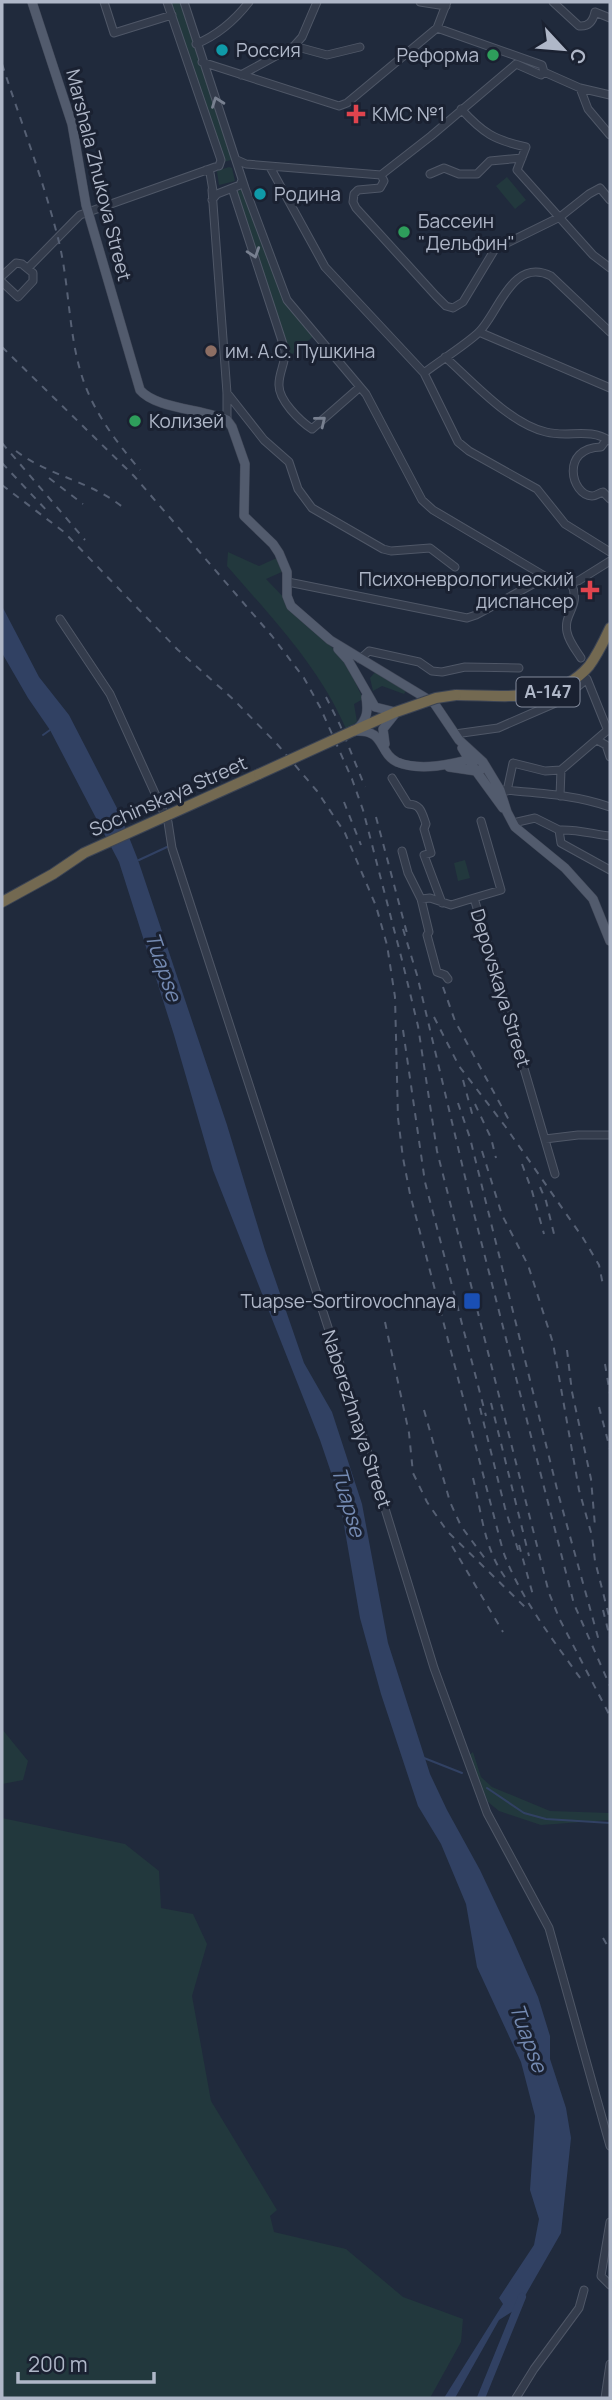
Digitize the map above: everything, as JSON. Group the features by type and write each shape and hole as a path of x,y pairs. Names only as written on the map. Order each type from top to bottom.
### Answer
{"highway":[{"name":"А-147","path":"353,732 396,712 436,698 456,695 531,695 557,689 575,679 588,666 610,628"},
{"name":"Sochinskaya Street","path":"2,902 53,874 83,851 353,732"}],"main road":[{"name":"Marshala Zhukova Street","path":"32,2 72,124 87,211 140,390 150,398 227,420"},
{"path":"227,420 245,464 244,516 273,544 285,564 287,596 291,606 330,640 434,703 469,760 513,823 522,834 565,867 584,888 598,908 610,942"},
{"path":"330,640 354,671 375,708 396,712 383,729 388,753"},
{"path":"354,671 357,663 362,660"},
{"path":"353,732 363,723 368,712 363,689 369,670 379,670"},
{"path":"353,732 371,733 380,739 388,753 399,762 477,771 483,768 483,762"},
{"path":"459,741 483,762 504,790 507,811"},
{"path":"440,766 457,759 459,741"},
{"path":"440,766 475,758 483,762"}],"street":[{"path":"104,2 114,33 172,15"},
{"path":"167,2 221,160 212,169"},
{"path":"184,2 202,62 239,164 240,185 285,350 279,383 284,400 312,429 360,387"},
{"path":"197,44 232,22 249,2"},
{"path":"241,75 294,46 302,37 317,2"},
{"path":"202,62 339,106 358,95 437,28 446,4 420,2"},
{"path":"553,2 579,26 590,23 596,12"},
{"path":"592,2 596,12 610,18"},
{"path":"437,28 542,65 544,72"},
{"path":"294,46 327,55 360,47"},
{"path":"28,268 87,211 212,169 239,164 381,175 516,64 536,74 541,75 544,72"},
{"path":"544,72 580,88 610,95"},
{"path":"580,88 588,109 610,135"},
{"path":"461,109 477,127 496,139 526,147 517,170 593,255 610,268"},
{"path":"430,174 444,168 459,174 477,174 490,161 522,158"},
{"path":"270,167 325,267 424,373 458,442 469,451 537,489 565,524 610,552"},
{"path":"212,169 216,191 212,201 227,420"},
{"path":"381,175 384,181 380,188 358,190 354,194 353,202 356,208 436,296 446,306 454,308 463,302 495,249 560,217 600,188 610,200"},
{"path":"216,191 240,185"},
{"path":"240,185 290,305 360,387 422,500 433,510 558,584 571,583 610,561"},
{"path":"2,276 16,263 33,273 33,281 18,297 2,282"},
{"path":"424,373 479,332 507,290 526,275 535,272 544,272 551,276 610,332"},
{"path":"479,332 610,388"},
{"path":"445,357 503,408 524,422 548,433 598,434 609,440 601,447 587,449 579,454 573,469 574,478 587,494 593,496 603,492 610,499"},
{"path":"227,393 264,440 289,462 298,489 312,508 383,549 391,551 430,548 455,567"},
{"path":"288,582 467,618 546,577"},
{"path":"571,583 576,596 566,624 567,634 581,658"},
{"name":"Naberezhnaya Street","path":"60,619 110,694 163,817 351,1398 434,1668 487,1813 549,1928 610,2147"},
{"path":"362,660 369,651 419,662 432,671 442,672 466,667 519,668"},
{"path":"459,741 498,728 560,701 587,679 609,729 561,770 545,771 513,763 504,790 560,796 610,807"},
{"path":"597,740 606,745 610,757"},
{"path":"560,796 561,770"},
{"path":"392,778 408,804 419,806 423,815 430,853 424,856 442,903"},
{"path":"513,823 535,818 559,831 610,835"},
{"name":"Depovskaya Street","path":"481,821 501,890 474,898 555,1174"},
{"path":"559,831 561,843 610,870"},
{"path":"402,851 408,873 422,899 429,932 427,935 437,972 448,979"},
{"path":"422,899 430,898 451,905 474,898"},
{"path":"545,1139 575,1135 610,1135"},
{"path":"610,2222 601,2276 610,2285"},
{"path":"516,2398 579,2308 584,2290"},
{"path":"605,2398 610,2364"}],"green space":[{"path":"169,2 182,2 235,159 223,162"},
{"path":"232,168 235,181 219,185 217,171"},
{"path":"507,177 526,200 515,209 496,186"},
{"path":"242,189 286,300 315,335 290,356 235,193"},
{"path":"228,552 259,566 279,557 284,571 266,579 346,662 363,699 354,704 357,722 346,729 308,663 227,566"},
{"path":"376,671 408,688 404,694 382,686 373,691 370,678"},
{"path":"465,860 470,878 458,881 454,863"},
{"path":"2,1729 28,1761 23,1780 2,1784"},
{"path":"473,1752 481,1777 492,1787 550,1811 610,1813 610,1820 541,1825 499,1811 488,1802 469,1755"},
{"path":"2,1818 125,1844 159,1871 161,1908 193,1914 207,1944 192,1996 211,2101 277,2210 270,2216 274,2232 346,2249 403,2297 463,2319 461,2342 430,2398 2,2398"}],"water":[{"path":"2,606 39,677 69,715 119,812 138,860 304,1363 332,1412 362,1504 388,1643 430,1774 512,1938 538,1997 550,2036 550,2059 566,2108 571,2138 561,2233 518,2308 499,2320 455,2398 444,2398 503,2304 499,2298 534,2245 539,2219 530,2190 535,2116 521,2062 477,1967 466,1904 441,1844 418,1806 381,1694 360,1618 339,1496 320,1440 213,1170 174,1035 119,862 50,730 2,653"}],"waterway":[{"path":"43,735 50,730"},
{"path":"139,860 167,847"},
{"path":"424,1758 462,1773"},
{"path":"487,1788 524,1813 546,1819 610,1823"},
{"name":"Tuapse","path":"481,2398 522,2297"}],"railway":[{"path":"2,64 39,172 58,238 80,370 90,398 104,423 140,470"},
{"path":"2,347 134,476 272,636 304,678 352,779 363,810 418,1026 437,1151 549,1593 560,1620 610,1716"},
{"path":"2,443 85,540"},
{"path":"16,451 44,468 100,492 126,510"},
{"path":"2,463 50,514"},
{"path":"49,478 83,504"},
{"path":"2,485 64,532 178,650 233,699 277,744 317,791 345,833 376,906 387,945 395,997 398,1118 403,1158 503,1551 528,1602 583,1682"},
{"path":"326,697 365,787"},
{"path":"344,802 361,845"},
{"path":"376,817 408,937"},
{"path":"403,929 417,975 471,1202 574,1604 610,1686"},
{"path":"443,987 455,1021 510,1122"},
{"path":"434,1017 459,1066 505,1126 583,1238 599,1265 603,1285"},
{"path":"403,1030 425,1182 486,1416"},
{"path":"463,1080 473,1117"},
{"path":"458,1103 470,1138 558,1493 599,1641"},
{"path":"475,1104 491,1138 496,1158"},
{"path":"482,1151 502,1215 528,1265 553,1343 579,1490 610,1620"},
{"path":"522,1164 544,1234"},
{"path":"540,1187 554,1234"},
{"path":"385,1322 409,1433 413,1473 427,1502 447,1531 526,1608"},
{"path":"567,1350 572,1392 591,1479 595,1526"},
{"path":"605,1364 610,1394"},
{"path":"491,1403 529,1556"},
{"path":"599,1407 610,1449"},
{"path":"480,1408 519,1553"},
{"path":"424,1410 450,1502 461,1526 486,1560"},
{"path":"473,1478 489,1544 507,1580"},
{"path":"519,1545 533,1595"},
{"path":"452,1546 503,1632"},
{"path":"603,1610 610,1638"},
{"path":"603,1938 610,1950"}],"place":[{"name":"Россия","path":"222,50"},
{"name":"Реформа","path":"493,55"},
{"name":"KMC №1","path":"356,114"},
{"name":"Родина","path":"260,194"},
{"name":"Бассеин \"Дельфин\"","path":"404,232"},
{"name":"им. А.С. Пушкина","path":"211,351"},
{"name":"Колизей","path":"135,421"},
{"name":"Психоневрологический диспансер","path":"590,590"},
{"name":"Tuapse-Sortirovochnaya","path":"472,1301"}]}
